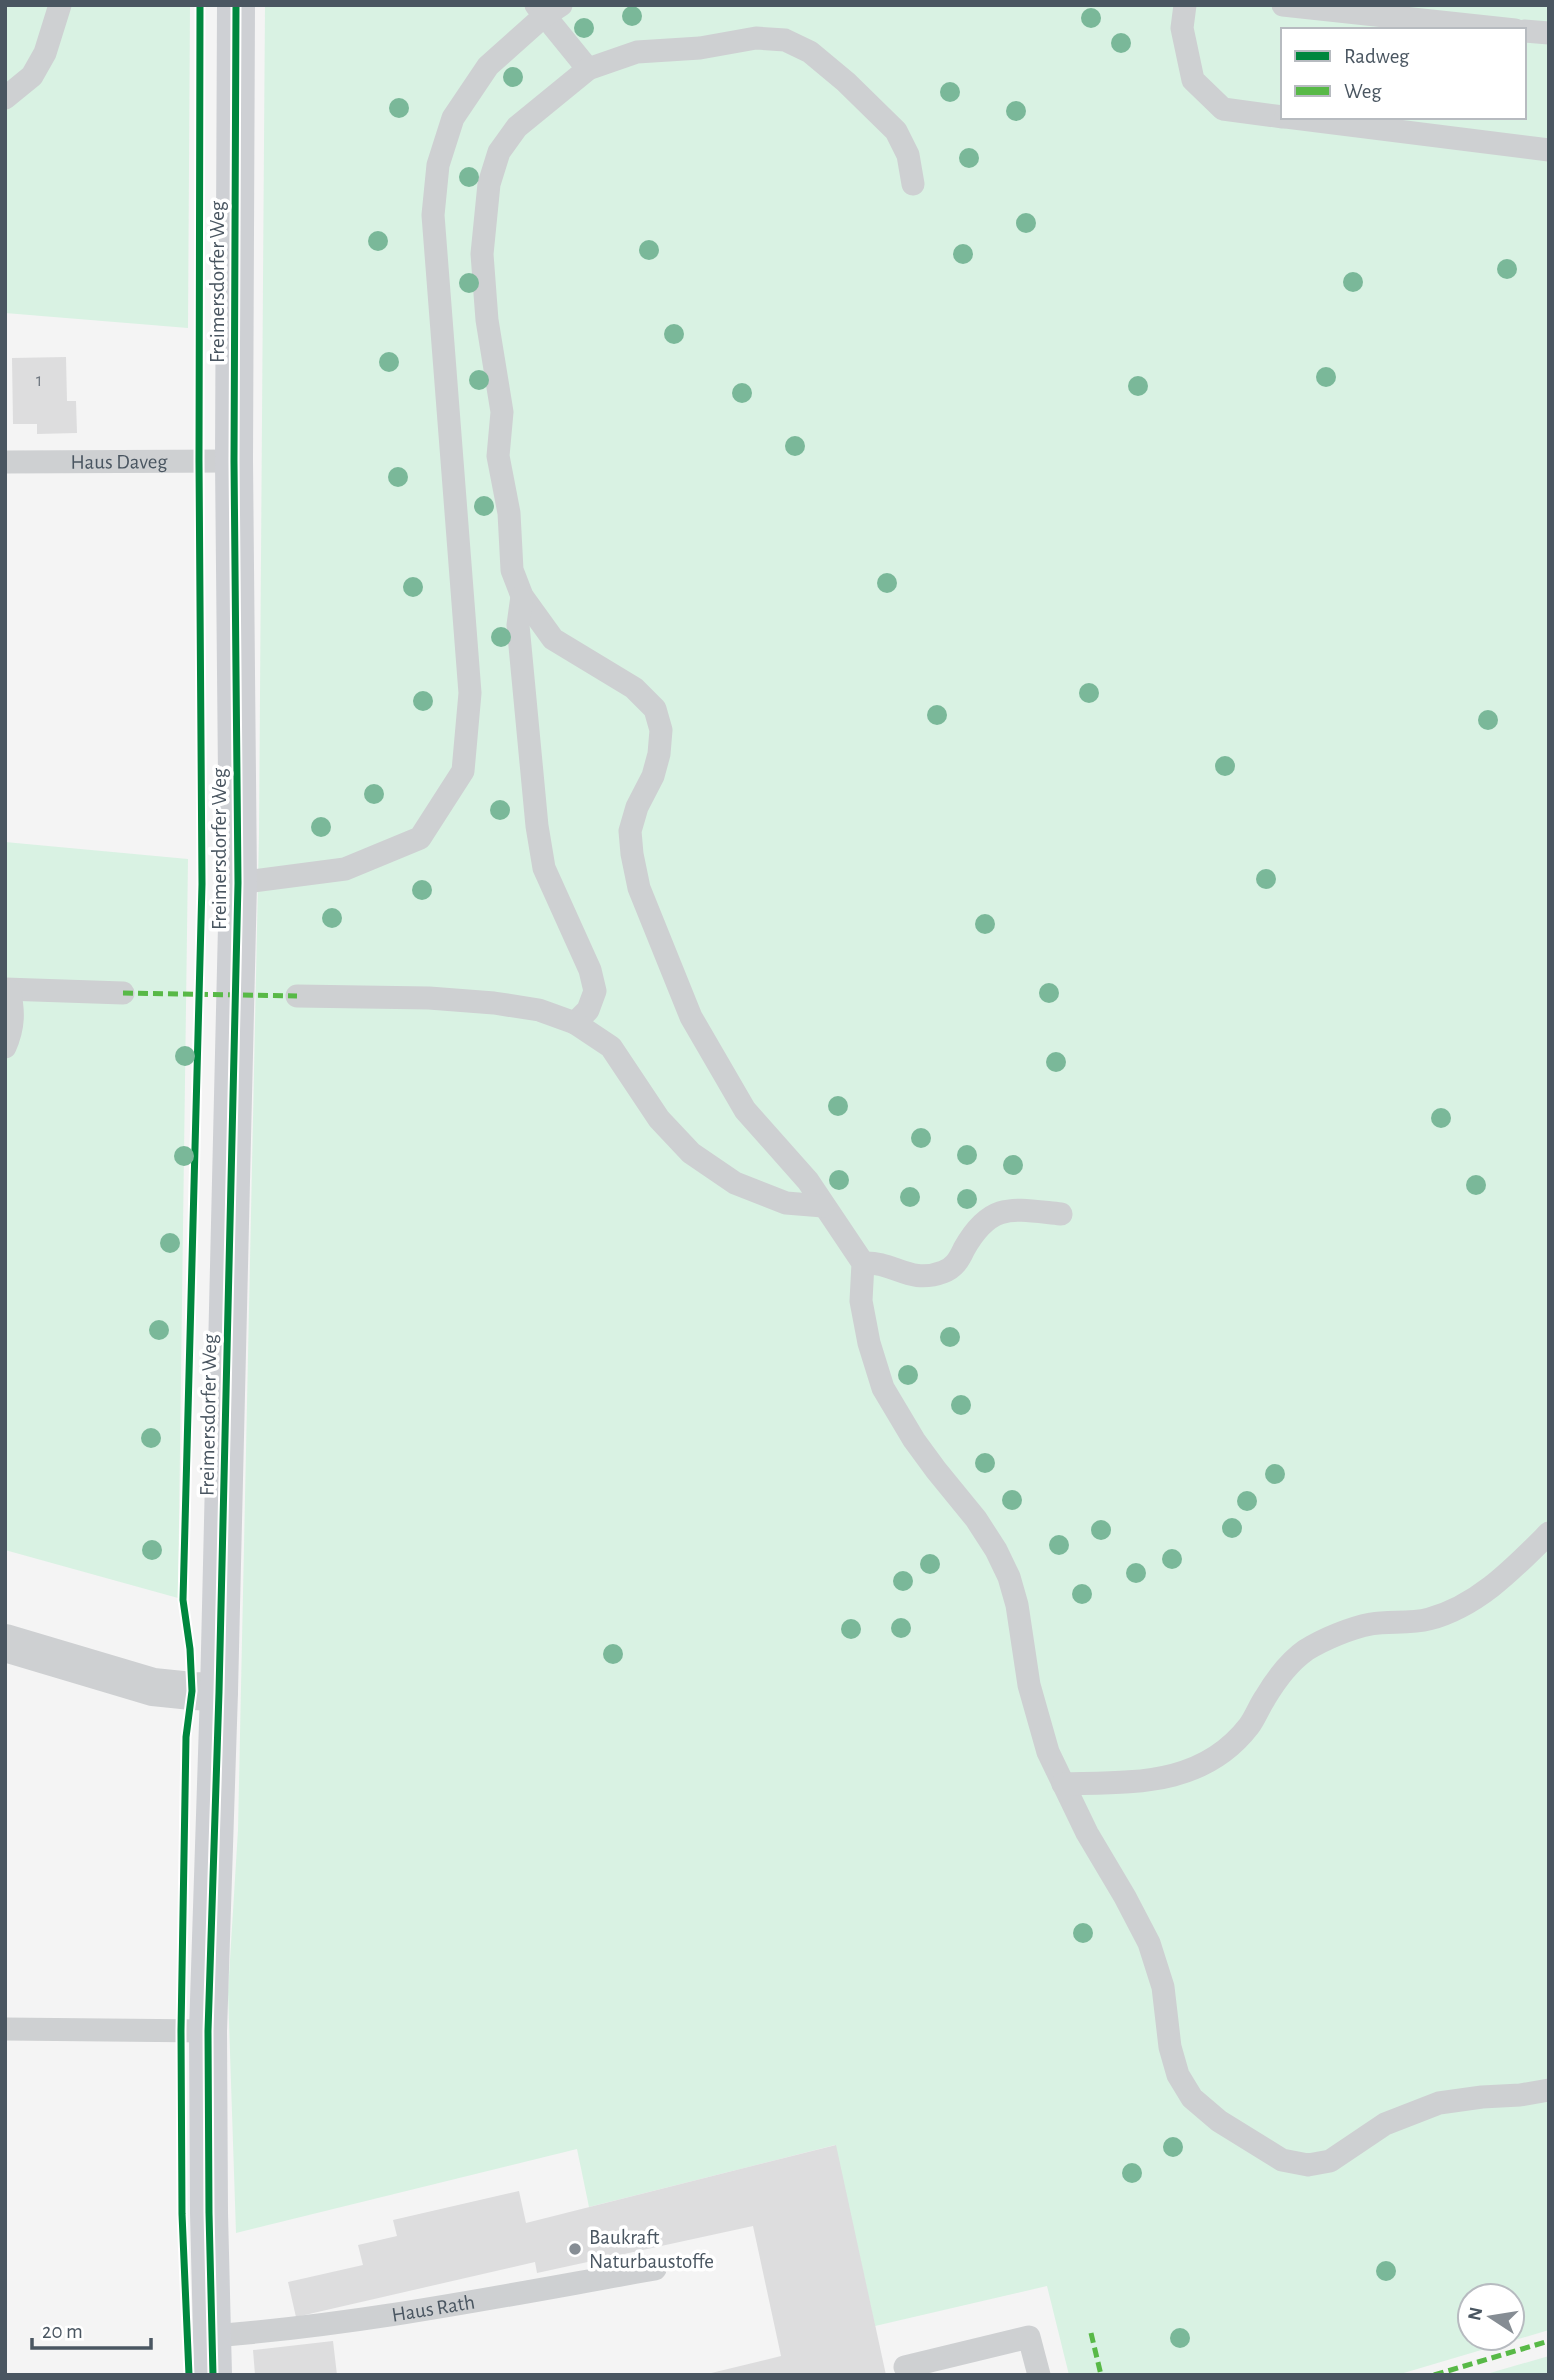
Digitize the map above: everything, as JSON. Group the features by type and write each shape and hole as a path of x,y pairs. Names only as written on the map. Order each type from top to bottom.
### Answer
{"street":[{"name":"Freimersdorfer Weg","path":"213,2375 208,2031 219,1692 238,883 234,461 236,5"},
{"path":"5,1643 153,1687 219,1692"}],"lane":[{"path":"5,98 32,76 46,53 60,5"},
{"path":"1185,5 1182,28 1192,80 1223,109 1281,117"},
{"path":"1283,5 1496,28"},
{"path":"238,883 345,869 420,838 463,771 470,692 433,215 438,166 453,118 488,66 547,9 588,69"},
{"path":"1526,31 1549,33"},
{"path":"913,184 908,155 896,131 846,82 810,52 785,40 757,38 700,48 637,52 588,69 517,127 499,152 489,184 482,254 487,320 502,412 498,456 509,513 512,570 522,596 553,639 634,688 655,709 661,730 659,754 653,776 637,807 630,831 639,888 691,1017 745,1110 808,1181 863,1263 861,1301 869,1343 883,1388 928,1460 976,1519 1009,1577 1017,1605 1029,1685 1048,1752 1087,1833 1149,1943 1163,1987 1170,2048 1178,2075 1192,2098 1219,2121 1282,2160 1308,2165 1330,2161 1385,2124 1439,2103 1549,2090"},
{"path":"1300,119 1549,150"},
{"name":"Haus Daveg","path":"5,462 234,461"},
{"path":"522,596 518,625 537,826 544,868 590,970 595,990 588,1010 575,1023"},
{"path":"5,1047 12,1030 13,1006 7,989 123,993"},
{"path":"297,996 429,998 494,1003 539,1010 575,1023 611,1047 659,1119 691,1153 735,1183 786,1203 823,1206"},
{"path":"863,1263 876,1263 908,1275 927,1276 944,1272 956,1264 981,1223 996,1214 1012,1209 1062,1214"},
{"path":"1063,1784 1161,1779 1185,1772 1233,1744 1250,1724 1287,1667 1307,1650 1370,1625 1428,1619 1458,1608 1490,1588 1549,1533"},
{"path":"5,2029 208,2031"},
{"name":"Haus Rath","path":"211,2336 271,2332 370,2319 654,2269"},
{"path":"905,2367 1029,2337 1039,2375"}],"green space":[{"path":"5,5 190,5 188,328 5,313"},
{"path":"265,5 1549,5 1549,2330 1526,2337 1526,2282 1456,2282 1456,2352 1475,2352 1397,2375 1069,2375 1047,2286 875,2326 835,2145 589,2207 577,2149 236,2233 228,1992 238,1830 259,834"},
{"path":"5,842 188,859 178,1598 5,1550"},
{"path":"1549,2356 1549,2375 1483,2375"}],"building":[{"path":"66,357 67,401 76,401 77,433 37,434 37,424 13,424 12,358"},
{"path":"836,2145 886,2375 703,2375 781,2356 753,2226 537,2273 535,2262 296,2317 288,2282 363,2265 358,2245 397,2236 393,2220 519,2191 526,2223"},
{"path":"333,2341 337,2375 255,2375 253,2350"}],"marked path":[{"path":"123,993 297,996"},
{"path":"1091,2333 1101,2375"},
{"path":"1434,2375 1549,2341"}],"cycle path":[{"path":"189,2375 182,2214 181,2031 186,1737 192,1691 190,1649 183,1600 202,884 200,5"},
{"path":"213,2375 208,2031 219,1692 238,883 234,461 236,5"}],"place":[{"name":"Baukraft Naturbaustoffe","path":"575,2249"}]}
